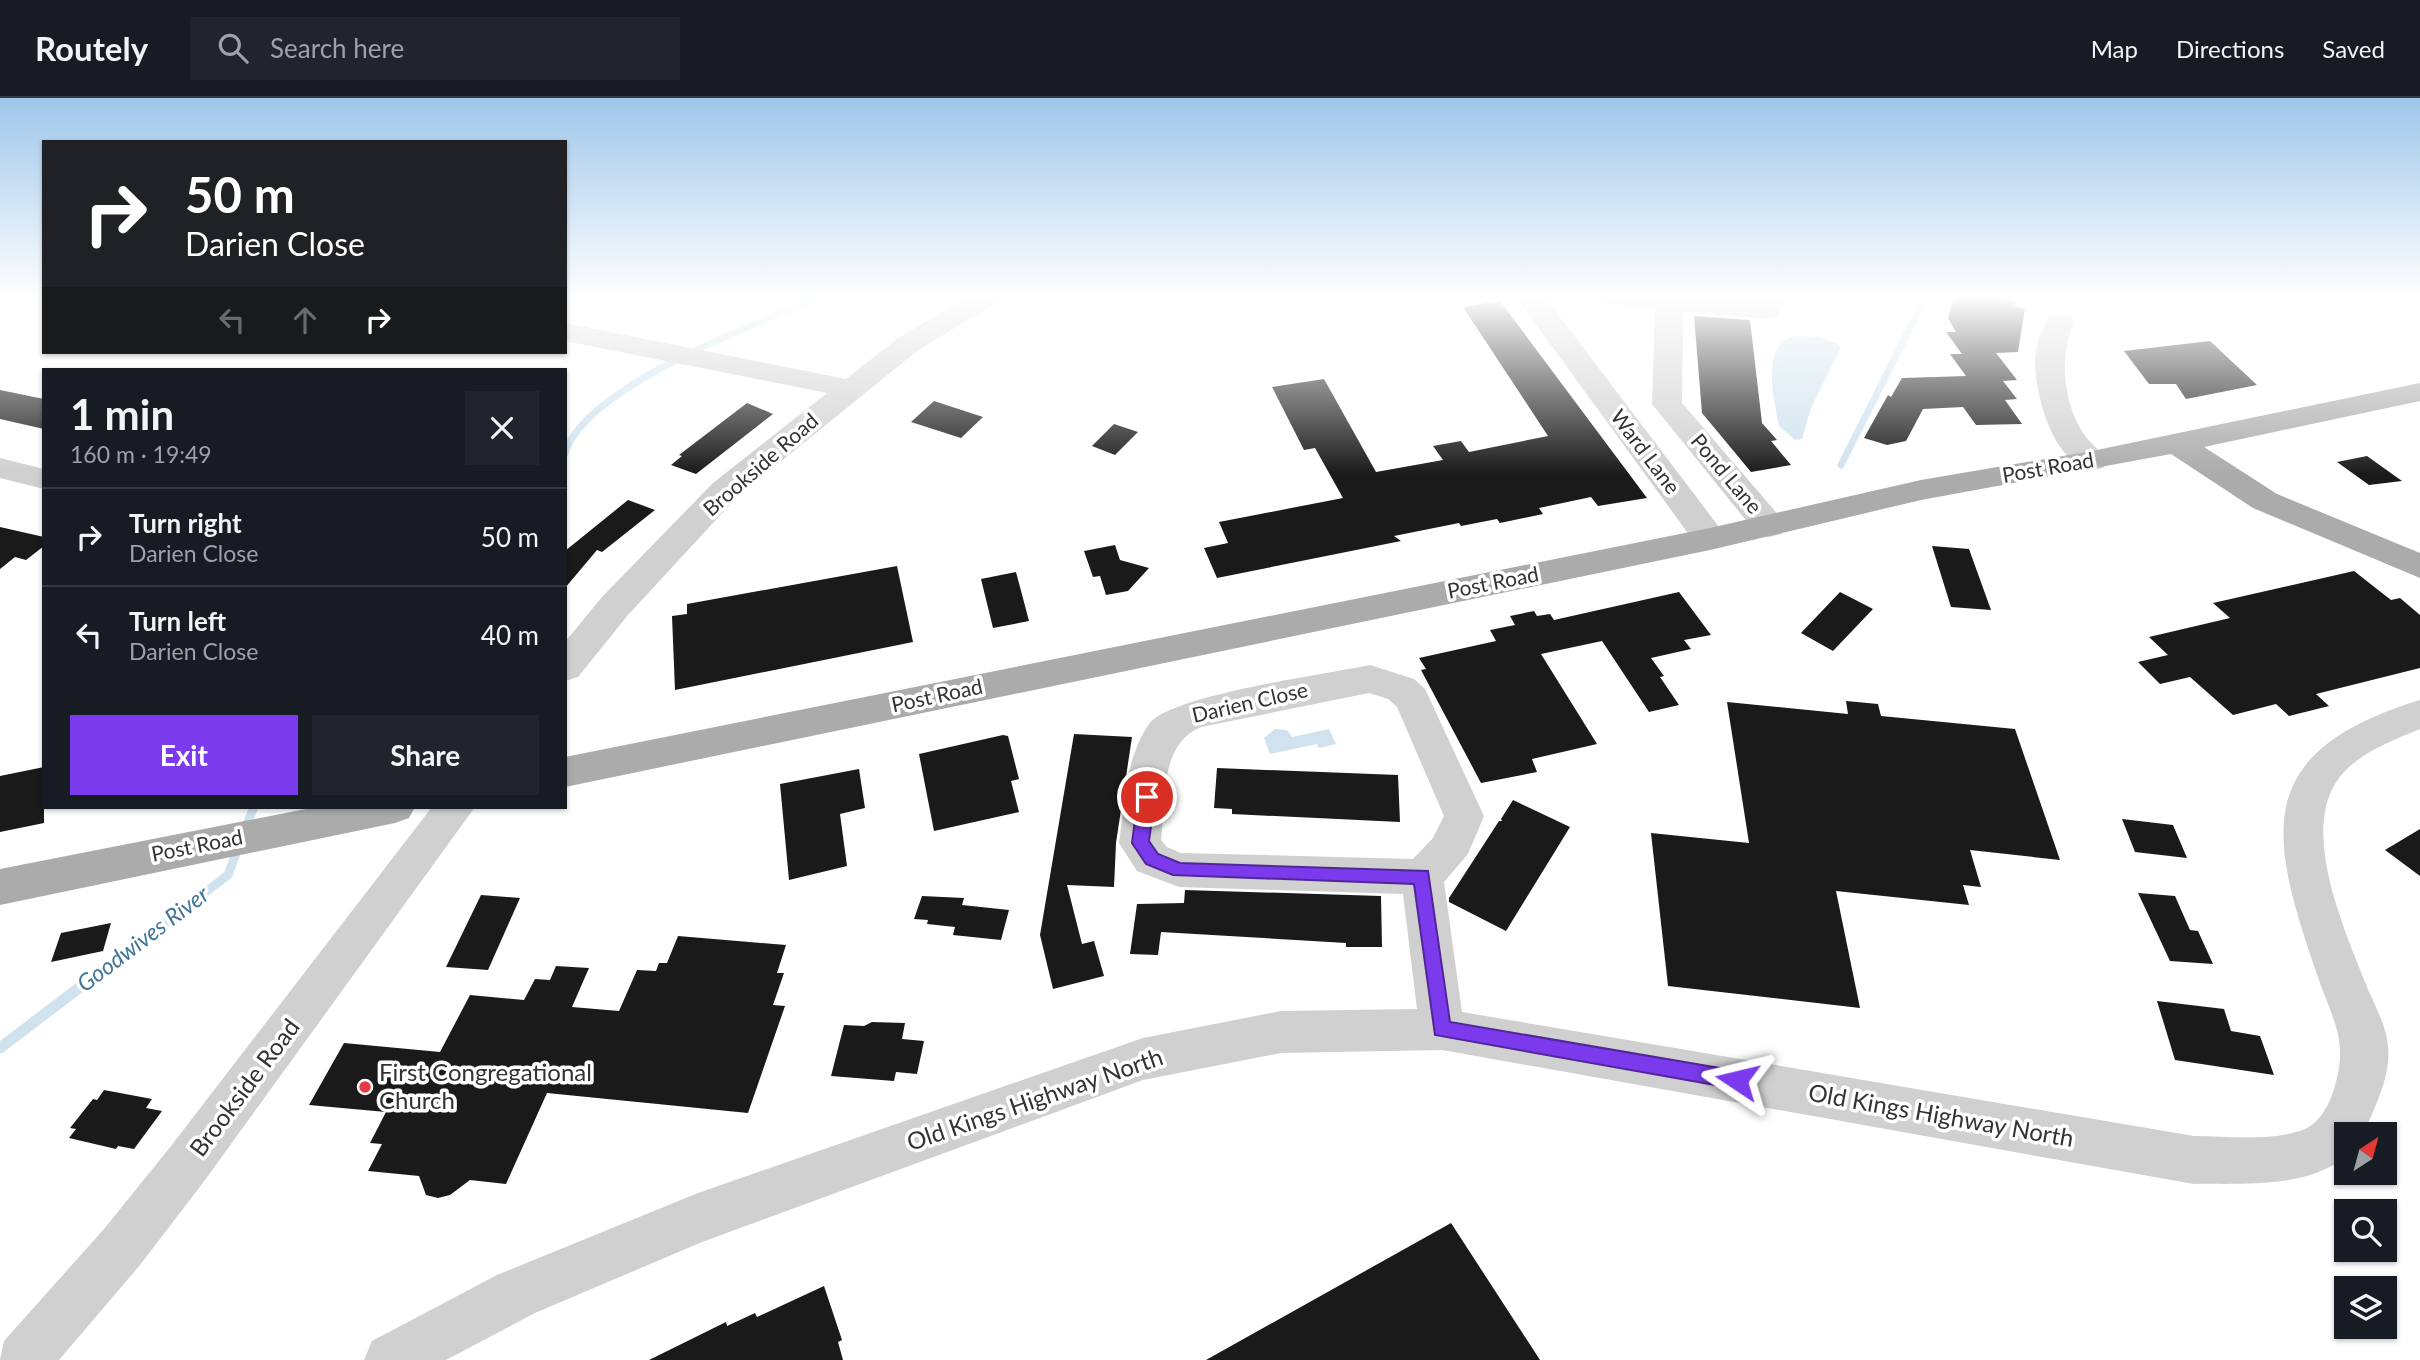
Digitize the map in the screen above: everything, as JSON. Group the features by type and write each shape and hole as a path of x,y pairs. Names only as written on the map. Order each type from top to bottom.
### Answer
{"main road":[{"name":"Post Road","path":"567,772 1710,539 1921,490 2092,461 2420,393"},
{"path":"2177,444 2265,501 2420,566"},
{"name":"Post Road","path":"0,887 385,809"}],"street":[{"path":"687,356 851,389"},
{"name":"Brookside Road","path":"567,666 615,606 725,490 893,356"},
{"name":"Ward Lane","path":"1574,356 1710,539"},
{"name":"Pond Lane","path":"1668,356 1667,404 1769,526"},
{"path":"2050,356 2052,382 2068,435 2092,461"},
{"name":"Pond Lane","path":"1632,434 1683,423"},
{"path":"0,468 42,478"},
{"name":"Darien Close","path":"1370,679 1401,689 1412,699 1464,816 1459,835 1448,852 1422,877 1179,870 1152,859 1140,843 1153,752 1163,733 1180,719 1201,713 1355,680 1370,679"},
{"name":"Old Kings Highway North","path":"391,1360 516,1294 698,1218 1143,1059 1281,1032 1442,1029 2194,1160 2278,1159 2326,1144 2351,1109 2364,1072 2365,1042 2312,896 2303,862 2301,812 2318,776 2348,745 2388,725 2420,714"},
{"name":"Brookside Road","path":"23,1360 122,1247 188,1163 454,809"},
{"path":"1422,877 1442,1029"}],"water":[{"path":"1774,356 1837,356 1811,408 1802,439 1795,440 1779,426 1772,388"},
{"path":"1275,729 1287,730 1292,737 1329,729 1336,744 1319,748 1317,744 1270,754 1264,738"}],"building":[{"path":"1495,356 1541,356 1647,498 1598,506 1591,497 1539,508 1543,514 1500,523 1497,519 1461,526 1459,523 1394,536 1401,541 1217,578 1204,548 1228,543 1219,522 1343,498 1315,448 1304,450 1272,387 1324,379 1376,472 1443,460 1433,446 1461,441 1469,452 1548,436"},
{"path":"1697,356 1754,356 1762,423 1777,440 1771,441 1791,465 1751,472 1702,413"},
{"path":"1951,356 1998,356 2017,380 2003,381 2017,399 2005,400 2022,424 1976,425 1963,407 1923,409 1906,441 1887,445 1864,438 1888,395 1891,397 1902,378 1966,376"},
{"path":"2128,356 2226,356 2257,385 2186,399 2176,384 2149,384"},
{"path":"0,390 42,399 42,429 0,419"},
{"path":"934,401 983,417 961,438 911,422"},
{"path":"747,403 773,414 696,474 671,465 682,456 679,455"},
{"path":"1114,424 1138,432 1115,455 1092,446"},
{"path":"2367,456 2402,481 2369,485 2337,462"},
{"path":"628,500 655,510 602,552 597,550 567,586 567,549"},
{"path":"0,527 42,537 42,548 26,560 15,557 0,569"},
{"path":"1115,545 1120,560 1149,568 1128,591 1106,595 1100,576 1093,577 1084,551"},
{"path":"1932,546 1969,549 1991,610 1951,607"},
{"path":"897,566 913,642 675,690 672,616 687,614 687,604"},
{"path":"2354,571 2391,600 2400,598 2420,615 2420,668 2316,694 2329,706 2289,716 2276,704 2233,715 2190,677 2160,684 2138,662 2168,655 2149,637 2230,618 2213,603"},
{"path":"1016,572 1029,621 993,628 981,579"},
{"path":"1679,592 1711,635 1684,640 1691,649 1651,658 1679,705 1649,712 1602,641 1541,654 1597,744 1532,759 1537,772 1481,783 1421,670 1426,669 1419,658 1496,641 1490,630 1515,625 1510,616 1534,611 1537,616 1550,614 1554,620"},
{"path":"1840,592 1873,609 1833,651 1801,633"},
{"path":"1846,701 1878,704 1881,716 2015,729 2060,860 1970,850 1981,887 1963,885 1969,905 1836,891 1860,1008 1668,986 1651,833 1749,843 1727,702 1848,714"},
{"path":"1074,734 1132,737 1116,843 1114,887 1067,885 1082,944 1094,941 1104,976 1053,989 1040,935"},
{"path":"1008,736 1019,779 1011,781 1019,812 934,831 919,754"},
{"path":"42,767 44,823 0,832 0,776"},
{"path":"1217,768 1398,775 1400,822 1232,814 1232,809 1214,808"},
{"path":"859,769 865,808 840,814 847,866 789,880 780,784"},
{"path":"1513,800 1570,827 1506,931 1449,902 1449,898 1499,821 1502,821"},
{"path":"2122,819 2173,825 2187,858 2135,852"},
{"path":"2420,829 2420,876 2385,850"},
{"path":"1185,890 1381,896 1382,947 1346,947 1346,943 1161,932 1158,955 1130,954 1137,904 1184,903"},
{"path":"2138,893 2175,896 2190,930 2198,931 2213,964 2170,961"},
{"path":"481,895 520,898 488,970 446,967"},
{"path":"922,896 964,898 962,905 1009,910 1001,940 953,935 955,927 927,924 928,920 914,919"},
{"path":"111,923 103,951 51,962 61,933"},
{"path":"678,936 786,945 777,973 784,973 773,1005 785,1006 748,1113 547,1093 506,1184 470,1180 450,1195 438,1198 426,1195 419,1176 368,1171 382,1144 370,1143 386,1112 309,1105 344,1043 440,1052 470,995 524,1000 535,979 550,980 556,966 589,968 572,1007 619,1011 637,970 656,971 659,963 667,963"},
{"path":"2157,1001 2224,1009 2231,1031 2260,1036 2274,1075 2175,1060"},
{"path":"872,1022 905,1023 902,1039 924,1041 917,1074 896,1072 894,1081 831,1076 844,1025 864,1026"},
{"path":"104,1090 152,1099 146,1108 162,1111 134,1149 118,1146 116,1149 69,1138 76,1129 70,1128 93,1099 97,1100"},
{"path":"1451,1223 1540,1360 1206,1360"},
{"path":"824,1286 842,1340 838,1342 843,1360 649,1360 726,1322 727,1326 755,1313 757,1317"}],"waterway":[{"name":"Goodwives River","path":"567,449 579,428 605,404 638,381 685,356"},
{"path":"1841,465 1896,356"},
{"name":"Goodwives River","path":"244,831 253,809"},
{"name":"Goodwives River","path":"161,926 228,875 238,848"},
{"name":"Goodwives River","path":"0,1048 163,924"}],"place":[{"name":"First Congregational Church","path":"365,1087"}],"route":[{"path":"1147,797 1140,843 1152,859 1179,870 1422,877 1442,1029 1737,1080"}]}
